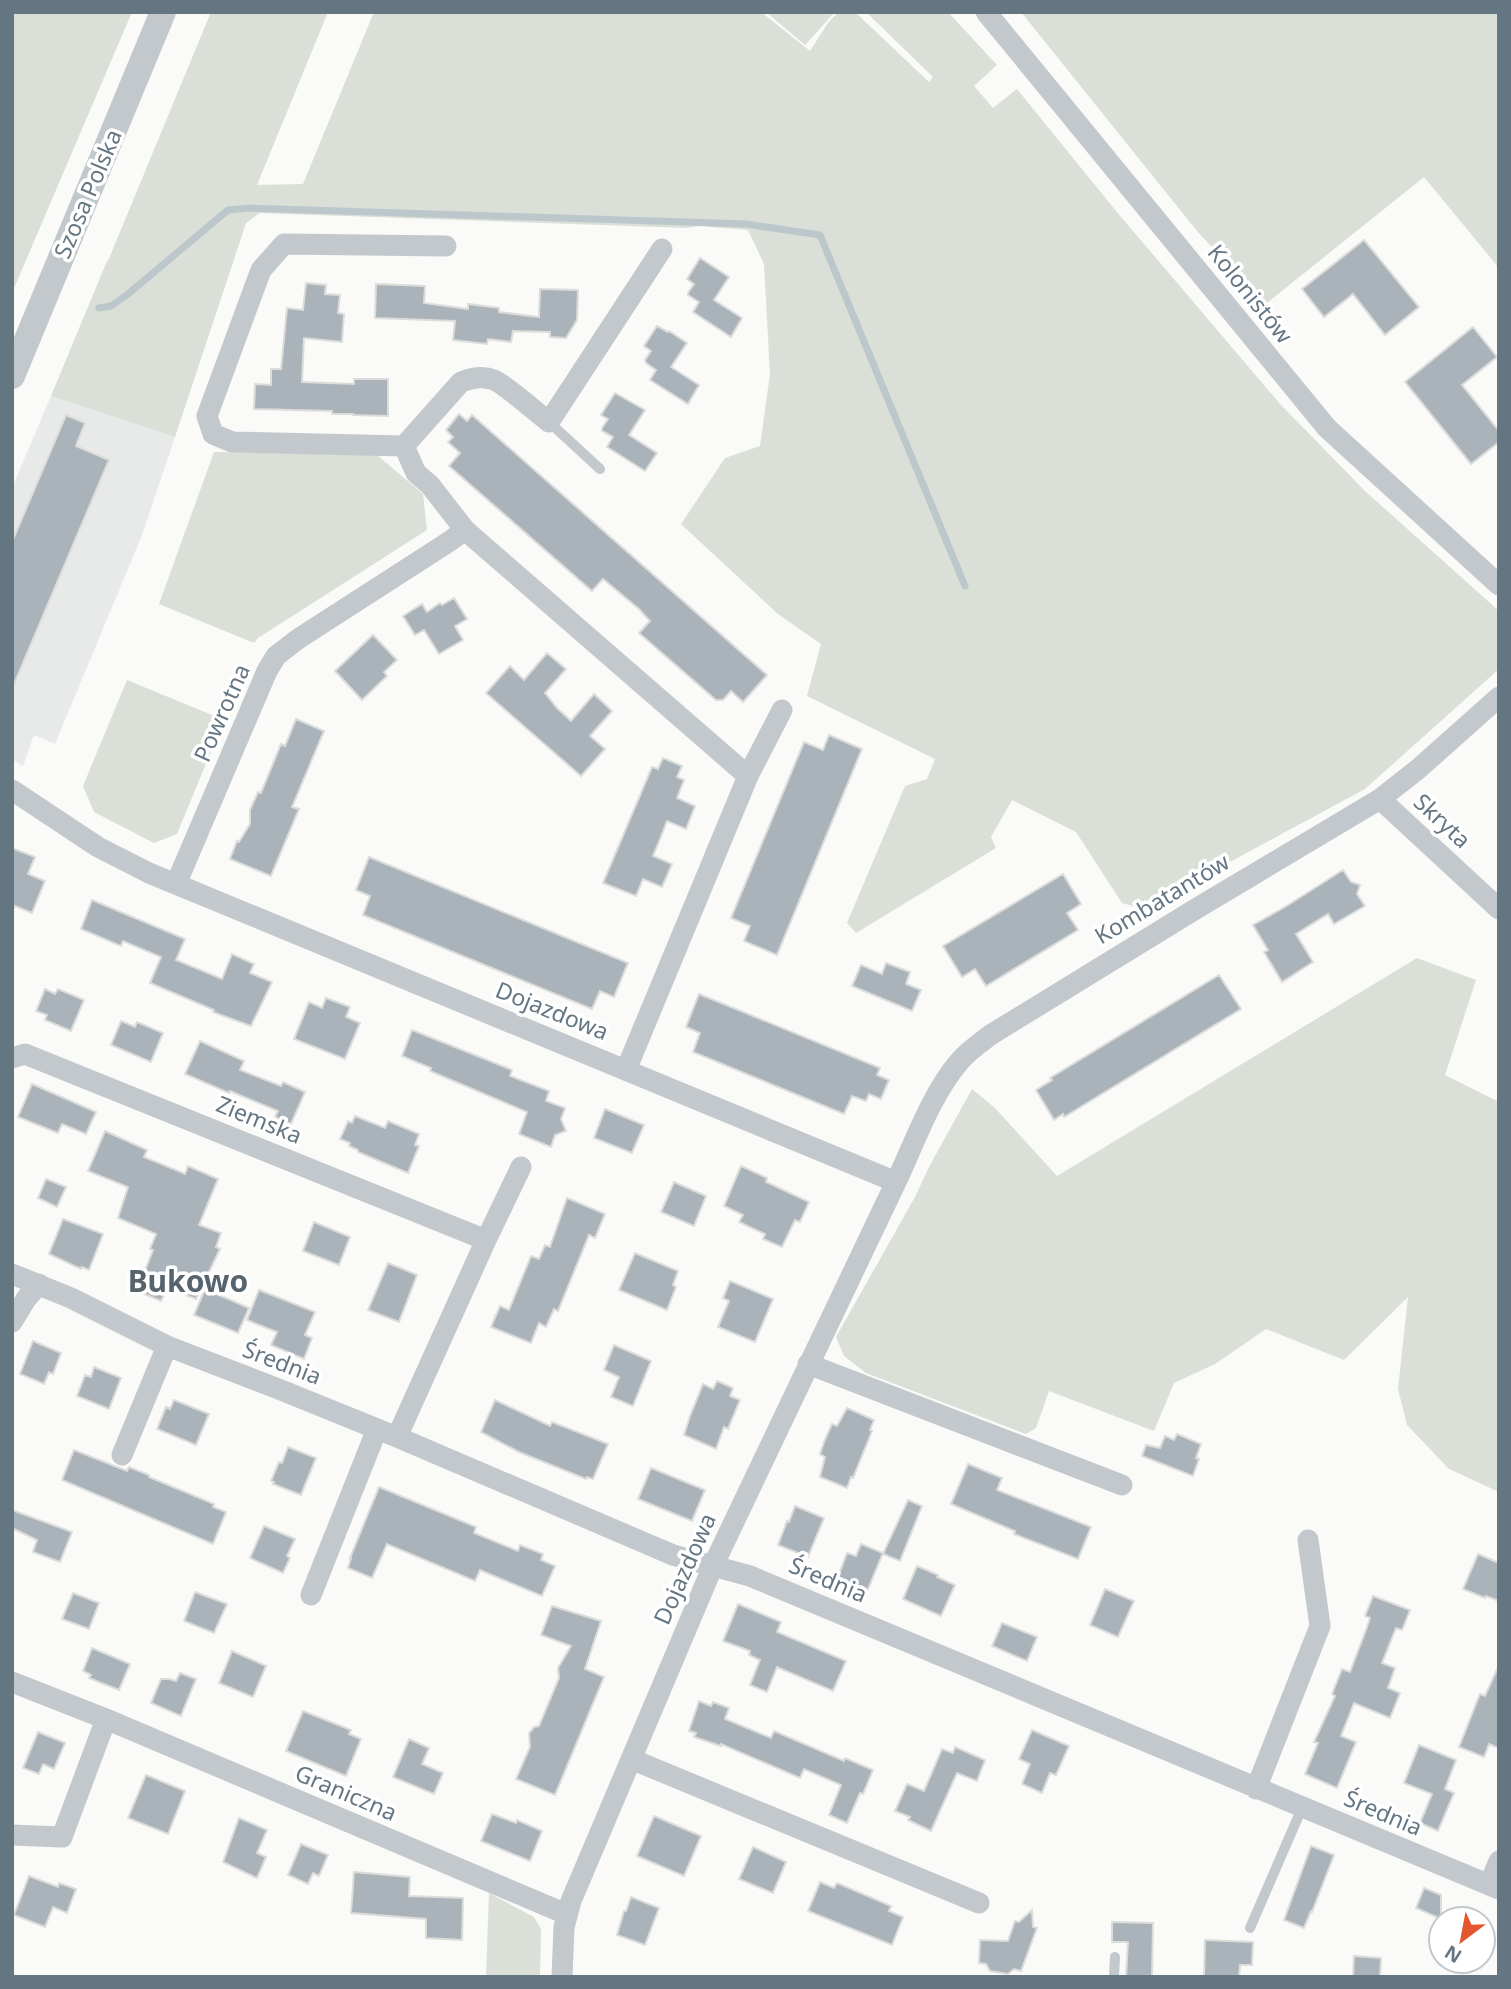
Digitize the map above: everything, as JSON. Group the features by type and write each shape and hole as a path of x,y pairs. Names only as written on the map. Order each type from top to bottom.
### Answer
{"street":[{"name":"Szosa Polska","path":"12,376 163,12"},
{"name":"Kolonistów","path":"986,12 1327,428 1499,585"},
{"path":"446,246 284,244 261,270 207,416 213,434 232,442 404,446 461,382 482,378 496,380 549,422 662,249"},
{"path":"404,446 416,473 430,485 465,530 748,776"},
{"name":"Powrotna","path":"176,884 267,671 276,656 465,530"},
{"name":"Kombatantów","path":"896,1182 942,1086 972,1048 1380,799 1426,763 1499,697"},
{"path":"626,1070 748,776 782,710"},
{"name":"Dojazdowa","path":"12,790 98,847 149,873 896,1182 713,1566 631,1759 566,1914 562,1941 562,1977"},
{"name":"Skryta","path":"1380,799 1499,909"},
{"name":"Ziemska","path":"12,1058 25,1054 486,1240"},
{"path":"311,1595 387,1433 521,1167"},
{"name":"Średnia","path":"12,1274 71,1298 167,1346 387,1433 673,1555 750,1576 1494,1887 1499,1861"},
{"path":"12,1322 39,1284"},
{"path":"122,1455 167,1346"},
{"path":"808,1364 1122,1485"},
{"path":"1256,1789 1320,1626 1308,1540"},
{"name":"Graniczna","path":"12,1682 106,1719 566,1914"},
{"path":"12,1835 62,1837 106,1719"},
{"path":"631,1759 979,1903"}],"lane":[{"path":"549,422 600,468"},
{"path":"1250,1927 1302,1808"},
{"path":"1114,1977 1115,1957"}],"shaded area":[{"path":"12,12 132,12 12,293"},
{"path":"211,12 328,12 257,185 303,184 374,12 761,12 810,51 838,12 855,12 929,82 933,77 866,12 948,12 997,65 974,86 993,108 1017,89 1116,211 1281,405 1365,491 1499,611 1499,669 1365,789 1143,909 1122,903 1076,832 1012,800 991,837 996,848 856,933 847,923 905,786 927,779 935,759 807,696 821,644 778,614 681,524 725,458 760,446 770,374 764,264 748,230 700,226 686,228 260,213 246,223 175,437 51,396"},
{"path":"766,12 835,12 805,45"},
{"path":"1021,12 1499,12 1499,268 1424,177 1262,307 1197,231"},
{"path":"51,396 175,437 142,535 55,744 34,735 23,766 12,759 12,488"},
{"path":"214,452 377,455 423,494 427,530 254,643 159,604"},
{"path":"127,680 224,720 177,834 154,843 94,812 83,786"},
{"path":"1417,958 1476,980 1445,1075 1499,1102 1499,1492 1449,1469 1407,1425 1398,1389 1408,1297 1344,1360 1266,1329 1215,1364 1174,1383 1154,1431 1049,1391 1036,1428 1026,1434 866,1373 844,1356 836,1337 972,1089 995,1108 1057,1176"},
{"path":"489,1893 534,1917 541,1929 540,1977 486,1977"}],"building":[{"path":"1364,240 1419,307 1385,335 1353,294 1324,317 1302,289"},
{"path":"700,258 729,277 714,300 742,318 731,337 693,312 699,302 688,295 694,284 687,279"},
{"path":"306,283 326,285 325,294 340,295 338,313 344,314 342,342 304,338 302,382 354,384 354,379 388,379 388,416 254,409 255,384 271,385 271,369 281,369 287,308 303,310"},
{"path":"376,284 425,286 424,303 468,309 468,304 499,308 499,312 539,317 540,289 578,290 577,320 566,338 550,337 550,332 513,331 511,342 488,339 487,344 453,340 455,321 375,318"},
{"path":"657,326 687,343 671,367 699,385 688,404 650,380 656,370 646,363 651,351 644,346"},
{"path":"1473,327 1497,357 1462,385 1499,431 1499,442 1471,464 1405,382"},
{"path":"615,393 645,410 629,435 657,453 645,471 607,447 613,437 602,431 608,419 601,415"},
{"path":"459,414 467,421 472,415 767,675 743,702 731,691 723,700 716,700 639,633 650,621 639,609 603,579 592,591 449,466 460,453 448,442 453,437 446,430"},
{"path":"66,415 85,423 76,446 109,460 12,689 12,542"},
{"path":"454,598 467,619 455,626 463,640 439,654 424,630 415,635 403,616 422,604 427,612"},
{"path":"373,635 397,660 384,672 387,676 362,700 335,671"},
{"path":"547,653 566,669 545,693 571,721 594,694 612,711 590,736 605,749 581,776 486,693 510,666 524,680"},
{"path":"296,719 324,731 292,807 299,809 271,876 230,859 237,841 239,842 250,824 250,810 258,792 261,793 281,744 285,746"},
{"path":"829,735 862,749 777,955 744,941 750,926 731,918 804,742 823,750"},
{"path":"663,758 682,766 677,777 684,780 677,798 695,806 686,829 667,821 653,856 672,864 662,887 643,879 636,896 603,883 652,767 658,769"},
{"path":"12,848 35,857 28,874 45,881 32,913 15,906 12,911"},
{"path":"369,857 628,963 614,997 600,991 592,1009 363,915 370,896 356,890"},
{"path":"1343,870 1351,882 1360,885 1357,894 1365,906 1334,924 1328,914 1296,934 1313,962 1282,982 1264,952 1268,950 1253,925"},
{"path":"1063,874 1081,904 1067,913 1078,930 986,986 975,969 962,977 943,946"},
{"path":"92,900 185,939 176,960 222,979 232,954 254,964 250,973 272,982 251,1026 150,983 161,957 123,941 121,946 81,929"},
{"path":"886,963 910,972 906,984 921,990 912,1011 852,986 861,965 882,974"},
{"path":"1219,975 1241,1009 1064,1117 1063,1114 1054,1120 1036,1090 1052,1080 1050,1078"},
{"path":"45,989 55,994 58,989 84,1000 71,1031 45,1020 47,1015 36,1011"},
{"path":"699,994 880,1068 877,1075 889,1080 881,1099 869,1094 866,1101 852,1096 844,1114 693,1052 700,1033 686,1027"},
{"path":"326,998 350,1007 346,1017 360,1023 345,1059 294,1039 309,1002 322,1008"},
{"path":"121,1021 135,1027 137,1022 163,1033 151,1062 111,1045"},
{"path":"412,1030 512,1070 510,1076 549,1091 546,1101 565,1108 561,1119 566,1131 555,1135 551,1147 519,1134 527,1112 430,1071 431,1068 402,1056"},
{"path":"200,1041 244,1061 240,1070 281,1086 283,1082 305,1092 291,1124 275,1117 278,1111 185,1074"},
{"path":"32,1084 96,1112 86,1134 62,1124 58,1133 18,1117"},
{"path":"605,1109 644,1125 632,1153 594,1138"},
{"path":"355,1116 385,1128 388,1121 419,1134 415,1145 419,1146 408,1173 358,1152 349,1146 350,1143 340,1139 348,1121 352,1123"},
{"path":"105,1131 147,1150 144,1157 185,1174 188,1166 218,1179 199,1225 221,1233 216,1247 220,1249 196,1299 167,1288 161,1301 137,1291 153,1250 150,1249 156,1234 118,1218 128,1187 88,1171"},
{"path":"741,1166 767,1178 766,1182 809,1202 800,1222 795,1220 782,1247 763,1239 765,1234 739,1222 743,1215 724,1206"},
{"path":"46,1179 66,1187 57,1207 38,1198"},
{"path":"674,1182 706,1196 694,1226 661,1212"},
{"path":"567,1198 605,1214 595,1238 589,1235 558,1311 554,1309 546,1327 539,1323 531,1343 491,1327 500,1306 509,1310 531,1256 539,1259 545,1245 550,1247"},
{"path":"63,1219 103,1234 89,1270 49,1254"},
{"path":"314,1222 350,1237 339,1265 303,1251"},
{"path":"635,1253 678,1271 673,1285 676,1287 667,1310 619,1290"},
{"path":"388,1263 417,1275 399,1322 368,1310"},
{"path":"730,1281 773,1299 755,1342 718,1327 729,1301 723,1298"},
{"path":"205,1289 249,1308 238,1333 194,1315"},
{"path":"259,1290 315,1312 305,1335 312,1338 304,1359 271,1345 277,1332 247,1320"},
{"path":"33,1341 61,1353 53,1374 49,1372 44,1384 20,1374"},
{"path":"614,1345 651,1361 633,1406 611,1397 619,1377 604,1370"},
{"path":"94,1367 121,1378 109,1409 77,1396 85,1375 91,1377"},
{"path":"717,1381 733,1388 730,1396 740,1400 728,1429 724,1427 716,1449 684,1435 703,1384 713,1389"},
{"path":"174,1400 209,1414 196,1445 157,1429 166,1407 170,1409"},
{"path":"495,1400 550,1426 552,1422 608,1444 593,1479 586,1479 519,1452 481,1432"},
{"path":"847,1408 874,1420 870,1430 872,1431 847,1488 820,1477 825,1457 820,1454 832,1424 837,1426"},
{"path":"1177,1434 1201,1444 1193,1476 1142,1456 1146,1445 1160,1448 1165,1436 1174,1440"},
{"path":"288,1447 316,1458 301,1495 271,1481"},
{"path":"74,1450 127,1471 129,1467 149,1475 226,1512 213,1544 62,1480"},
{"path":"968,1464 1002,1478 997,1490 1091,1527 1078,1559 1014,1534 1015,1531 951,1504"},
{"path":"651,1468 705,1490 692,1521 638,1499"},
{"path":"379,1487 476,1527 474,1533 518,1551 520,1545 543,1554 541,1560 555,1566 542,1596 480,1570 475,1581 387,1544 372,1578 348,1568"},
{"path":"908,1500 922,1506 900,1561 883,1554"},
{"path":"795,1506 824,1518 808,1557 778,1545"},
{"path":"12,1510 72,1532 60,1562 33,1552 37,1540 12,1528"},
{"path":"264,1526 295,1539 283,1573 250,1558"},
{"path":"861,1544 883,1553 866,1594 836,1582 847,1553 856,1556"},
{"path":"1478,1554 1499,1563 1499,1601 1463,1589"},
{"path":"917,1566 955,1585 941,1616 903,1599"},
{"path":"1105,1589 1134,1601 1118,1637 1090,1625"},
{"path":"195,1592 227,1604 214,1633 184,1621"},
{"path":"73,1593 99,1603 89,1629 62,1619"},
{"path":"1373,1596 1410,1610 1402,1630 1396,1628 1382,1663 1395,1668 1388,1688 1400,1693 1390,1718 1354,1703 1341,1736 1356,1742 1337,1788 1305,1774 1318,1743 1314,1742 1335,1696 1332,1694 1342,1669 1350,1672 1370,1618 1365,1616"},
{"path":"738,1604 781,1622 777,1632 846,1661 833,1691 777,1667 767,1692 750,1685 760,1660 749,1655 750,1651 723,1641"},
{"path":"552,1606 601,1621 585,1669 604,1677 555,1795 516,1779 530,1747 529,1733 539,1726 559,1678 558,1668 571,1646 541,1635"},
{"path":"1002,1623 1037,1637 1027,1661 992,1646"},
{"path":"92,1648 130,1664 119,1690 89,1678 91,1675 83,1671"},
{"path":"232,1651 266,1666 253,1697 219,1683"},
{"path":"1499,1665 1499,1748 1489,1744 1484,1757 1459,1747 1480,1694 1485,1696"},
{"path":"180,1673 196,1679 181,1716 151,1703 161,1679 176,1681"},
{"path":"699,1701 711,1706 713,1702 729,1708 725,1719 771,1738 774,1731 844,1761 845,1758 873,1770 847,1823 829,1815 841,1785 804,1769 800,1778 721,1744 694,1737 696,1733 689,1731"},
{"path":"303,1711 351,1730 349,1734 361,1739 346,1776 286,1751"},
{"path":"1032,1730 1069,1746 1056,1775 1050,1773 1042,1793 1022,1784 1030,1764 1019,1759"},
{"path":"38,1732 65,1743 54,1769 43,1764 39,1774 23,1768"},
{"path":"409,1739 429,1748 422,1764 443,1773 434,1794 393,1777"},
{"path":"1419,1745 1456,1760 1445,1789 1454,1793 1438,1831 1420,1823 1432,1794 1404,1783"},
{"path":"955,1747 985,1760 977,1781 957,1773 931,1831 895,1811 907,1784 924,1791 942,1749 953,1753"},
{"path":"146,1775 185,1791 168,1834 128,1818"},
{"path":"492,1814 516,1823 517,1820 542,1831 530,1861 481,1841"},
{"path":"654,1816 701,1836 684,1876 637,1856"},
{"path":"239,1818 267,1830 257,1853 266,1857 257,1878 223,1862"},
{"path":"301,1844 328,1855 319,1876 313,1873 308,1884 288,1875"},
{"path":"1311,1846 1334,1855 1304,1928 1284,1920"},
{"path":"753,1847 786,1862 773,1893 739,1879"},
{"path":"354,1872 410,1877 409,1896 463,1898 462,1940 426,1938 426,1919 351,1913"},
{"path":"29,1876 58,1887 59,1883 76,1889 67,1913 53,1907 45,1927 14,1915"},
{"path":"820,1882 834,1888 837,1883 891,1906 889,1911 903,1917 892,1945 808,1911"},
{"path":"1424,1888 1441,1895 1441,1905 1427,1905 1427,1913 1416,1908"},
{"path":"631,1897 659,1908 645,1945 617,1935"},
{"path":"1032,1910 1033,1927 1037,1928 1021,1971 1014,1969 1008,1974 990,1971 986,1964 979,1963 980,1940 1008,1941 1015,1921 1019,1922"},
{"path":"1112,1922 1153,1923 1152,1977 1126,1977 1128,1942 1112,1942"},
{"path":"1205,1940 1253,1942 1252,1965 1240,1965 1239,1977 1204,1977"},
{"path":"1354,1956 1381,1958 1380,1977 1353,1977"}],"waterway":[{"path":"99,308 111,306 128,294 228,210 250,208 746,224 820,235 965,586"}],"district":[{"name":"Bukowo","path":"188,1282"}]}
